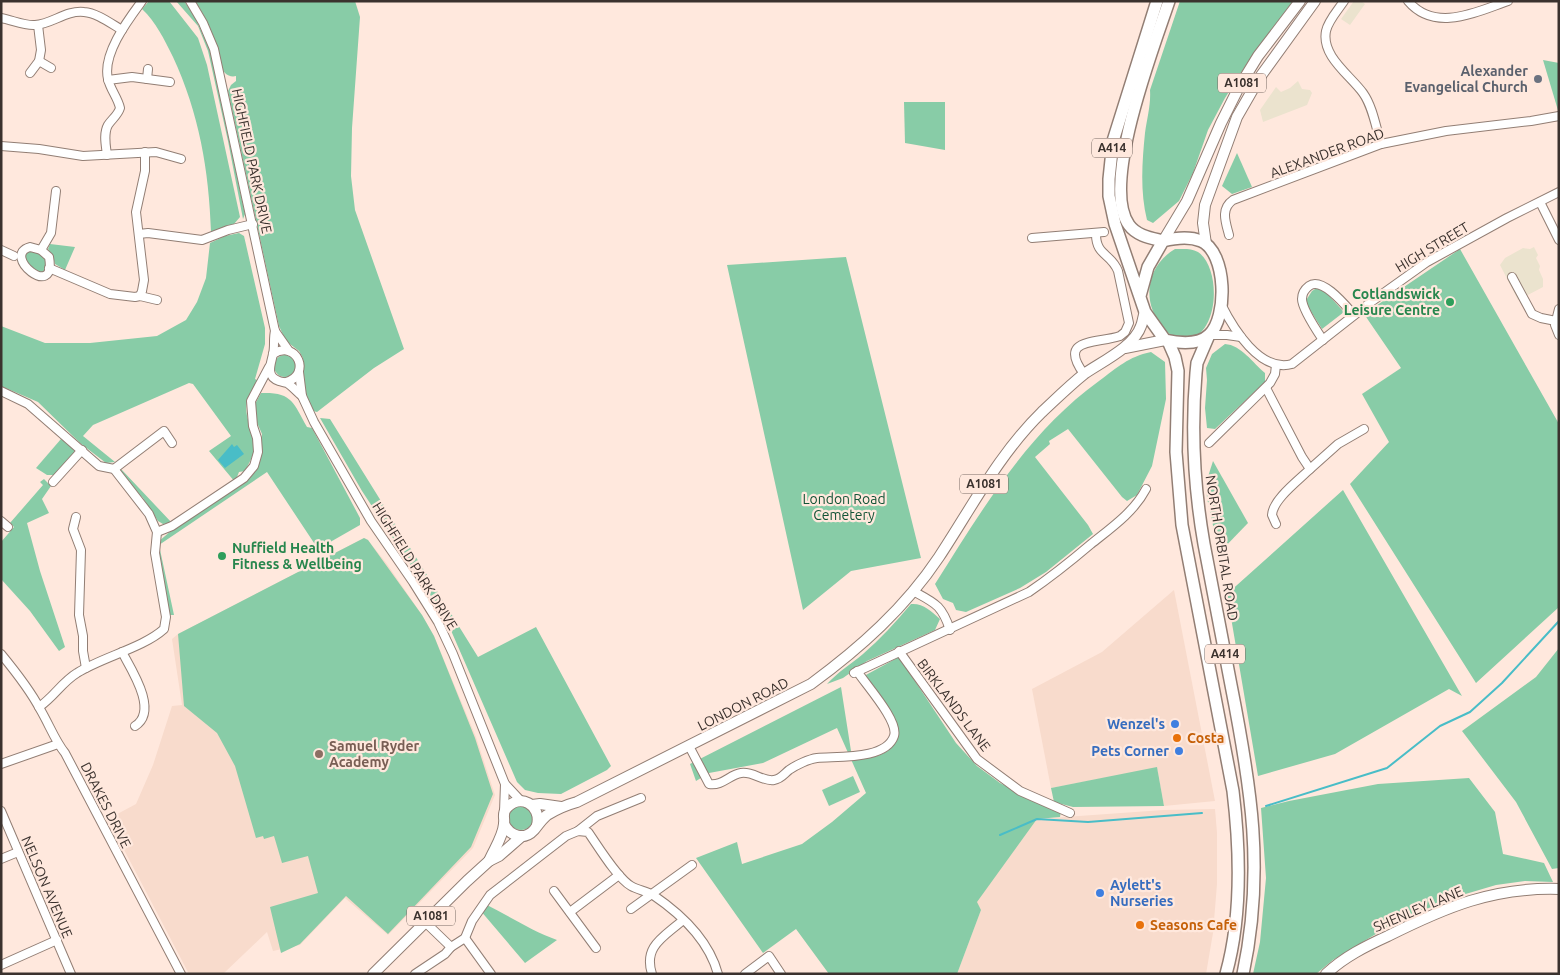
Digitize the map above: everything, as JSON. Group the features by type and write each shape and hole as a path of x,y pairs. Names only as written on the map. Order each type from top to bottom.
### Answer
{"highway":[{"name":"A414","path":"1140,296 1115,224 1109,196 1109,179 1113,141 1157,1"},
{"name":"A414","path":"1163,240 1137,232 1128,223 1122,204 1122,164 1130,122 1169,1"},
{"path":"1183,238 1206,244 1219,264 1222,283 1221,304 1216,323 1209,335 1191,342 1166,341 1144,312 1140,296 1148,267 1163,240 1183,238"},
{"name":"NORTH ORBITAL ROAD","path":"1209,335 1197,363 1193,458 1202,535 1245,756 1252,807 1255,844 1254,896 1243,974"},
{"name":"A414","path":"1166,341 1176,357 1178,371 1176,452 1182,525 1233,792 1237,831 1234,929 1226,974"}],"main road":[{"name":"A1081","path":"1163,240 1187,201 1220,122 1239,87 1258,56 1300,1"},
{"name":"A1081","path":"1206,244 1202,223 1204,204 1237,117 1260,77 1315,1"},
{"name":"LONDON ROAD","path":"373,974 490,860 500,856 522,836 533,831 544,818 561,807 577,802 811,684 846,659 882,626 913,591 939,556 1004,456 1036,419 1084,374 1125,348 1141,327 1144,312"},
{"name":"LONDON ROAD","path":"1125,348 1166,341"},
{"name":"LONDON ROAD","path":"521,801 532,805 540,804 561,807"},
{"path":"504,813 510,805 521,801"},
{"path":"532,805 538,815 537,825"},
{"name":"LONDON ROAD","path":"490,860 504,824 504,813"},
{"path":"504,824 509,832 522,836"},
{"name":"SHENLEY LANE","path":"1326,974 1334,966 1363,948 1421,919 1466,902 1516,890 1532,888 1559,889"}],"street":[{"path":"107,155 106,130 120,108 108,80 107,71 111,55 122,30 142,1"},
{"name":"HIGHFIELD PARK DRIVE","path":"190,1 203,23 214,49 276,331 289,351 298,358 302,396 314,422 366,513 438,622 453,654 505,784 521,801"},
{"path":"1344,1 1326,32 1326,44 1331,55 1368,101 1381,144"},
{"path":"1408,1 1419,11 1427,15 1449,19 1508,1"},
{"path":"1,18 38,25 73,13 85,12 94,14 122,30"},
{"path":"30,73 39,61 41,44 38,25"},
{"path":"39,61 51,68"},
{"path":"147,79 148,69"},
{"path":"108,80 132,77 170,82"},
{"name":"ALEXANDER ROAD","path":"1229,235 1225,213 1226,206 1233,200 1381,144 1446,132 1559,116"},
{"path":"1,146 39,149 83,156 145,152 166,154 181,159"},
{"path":"140,296 144,280 136,212 145,171 145,152"},
{"path":"41,250 51,233 56,191"},
{"name":"HIGH STREET","path":"1276,365 1292,364 1354,315 1427,262 1461,242 1559,192"},
{"path":"1540,202 1559,240"},
{"path":"139,234 148,233 202,240 228,230 253,224"},
{"path":"1032,238 1100,233 1097,246 1116,266 1118,271 1129,323 1120,336 1085,343 1078,347 1075,351 1075,361 1084,374"},
{"path":"33,247 41,250 49,258 49,268 40,276 28,274 18,268 14,262 14,256 20,250 33,247"},
{"path":"1,250 14,256"},
{"path":"49,268 110,294 140,296 157,300"},
{"path":"1512,277 1532,314 1556,321"},
{"path":"1323,340 1302,302 1303,293 1308,286 1316,283 1326,287 1354,315"},
{"path":"1209,443 1266,388 1273,379 1276,365 1262,359 1241,338 1221,304"},
{"path":"1559,309 1555,325 1559,335"},
{"name":"HIGHFIELD PARK DRIVE","path":"276,331 273,337 273,354 269,367 274,378 302,396"},
{"path":"1209,335 1241,338"},
{"path":"273,354 281,350 289,351"},
{"path":"157,532 172,526 236,484 254,466 258,452 251,401 269,367"},
{"path":"258,389 292,381 299,372"},
{"path":"1266,388 1310,469"},
{"path":"1,391 28,404 99,466 114,469 150,514 157,532 156,553 166,617 166,624 162,631 143,642 86,668 64,682 53,696 39,707"},
{"path":"1276,524 1272,515 1273,509 1280,497 1338,444 1364,430"},
{"path":"114,469 164,431 172,443"},
{"path":"53,482 82,450"},
{"path":"688,746 709,784 716,785 739,773 754,774 769,780 776,780 789,770 814,758 875,753 892,741 895,732 891,719 856,672 1013,601 1048,579 1125,516 1140,502 1146,489"},
{"path":"76,517 73,529 81,550 79,615 86,668"},
{"path":"1,521 8,527"},
{"path":"913,591 941,608 950,630"},
{"name":"BIRKLANDS LANE","path":"899,651 976,759 1020,791 1070,813"},
{"path":"122,652 143,694 144,715 139,724 135,726"},
{"name":"DRAKES DRIVE","path":"1,654 39,707 58,744 65,753 181,974"},
{"path":"1,764 58,744"},
{"name":"HIGHFIELD PARK DRIVE","path":"504,813 505,784"},
{"path":"415,974 465,938 472,921 490,895 566,836 578,831 597,816 641,798"},
{"name":"NELSON AVENUE","path":"1,811 71,974"},
{"path":"578,831 588,832 619,875 631,886 651,894 698,934 715,962 718,974"},
{"path":"1,859 18,852"},
{"path":"631,909 692,865"},
{"path":"570,912 619,875"},
{"path":"554,891 596,948"},
{"path":"652,974 648,962 652,947 683,920"},
{"path":"425,922 451,947"},
{"path":"465,938 491,974"},
{"path":"1,965 56,940"},
{"path":"745,974 768,956 781,974"}],"shaded area":[{"path":"1354,1 1361,1 1365,4 1350,25 1341,19"},
{"path":"1298,81 1302,89 1310,90 1312,93 1307,105 1263,122 1260,110 1276,87 1281,92 1290,88"},
{"path":"1534,247 1538,255 1536,258 1540,266 1539,270 1543,279 1543,287 1518,300 1500,265 1505,258 1523,248 1530,249"},
{"name":"Samuel Ryder Academy","path":"364,538 368,540 387,564 434,636 476,737 495,795 473,848 388,935 345,898 300,945 273,951 267,932 223,974 189,974 108,819 136,804 153,765 172,706 182,705 172,639 178,634"},
{"path":"1174,590 1215,801 1164,806 1157,768 1051,788 1032,689 1102,652"},
{"name":"Aylett's Nurseries","path":"1215,809 1217,884 1213,933 1206,974 957,974 981,910 976,902 1037,819 1163,810"}],"green space":[{"path":"149,1 169,1 198,38 207,65 240,217 234,224 211,232 208,186 196,121 190,99 173,57 156,25 142,9"},
{"path":"176,1 184,1 194,15 210,51 245,214 243,219 208,51 198,26"},
{"path":"195,1 355,1 360,17 352,128 351,176 355,210 404,349 374,368 317,412 313,411 305,393 303,358 299,351 286,341 279,326 228,91 236,81 236,76 229,76 223,71 211,31"},
{"path":"1180,1 1293,1 1249,60 1225,98 1208,130 1193,173 1179,201 1153,223 1147,220 1143,199 1142,177 1150,90"},
{"path":"1543,60 1559,63 1558,110 1557,107"},
{"path":"904,102 945,102 945,150 905,143"},
{"path":"1237,153 1252,187 1232,194 1222,186"},
{"path":"239,233 244,236 265,328 265,344 255,379 259,381 249,396 246,405 247,417 254,434 255,446 245,471 239,472 235,482 209,451 231,436 193,384 189,383 93,425 83,436 115,462 106,463 80,443 38,402 1,386 1,326 45,343 90,343 157,336 186,320 197,302 206,278 210,243 225,236"},
{"path":"50,244 75,247 65,270 55,264 48,249"},
{"path":"1175,249 1190,249 1198,252 1206,261 1214,288 1210,317 1204,329 1194,337 1182,339 1177,338 1163,328 1156,318 1149,296 1150,285 1158,265 1165,256"},
{"path":"1460,249 1559,424 1559,607 1476,683 1350,484 1389,442 1362,394 1401,368 1364,314"},
{"path":"27,250 39,254 45,259 46,263 43,272 29,272 19,264 19,255"},
{"name":"London Road Cemetery","path":"846,257 921,558 851,571 803,610 727,265"},
{"path":"1320,286 1344,312 1322,329 1305,302 1312,291"},
{"path":"1225,344 1231,345 1246,355 1265,373 1265,382 1215,429 1207,428 1205,408 1206,368 1212,354"},
{"path":"1151,352 1165,362 1166,399 1152,466 1137,495 1127,501 1122,497 1068,429 1049,441 1050,444 1035,457 1093,534 1046,572 1020,588 966,612 956,610 953,603 943,599 935,584 970,528 1008,474 1050,424 1073,402 1124,363"},
{"path":"285,355 293,358 296,366 293,374 285,377 277,374 274,366 277,358"},
{"path":"261,393 279,394 290,400 307,427 312,428 360,518 360,525 318,549 267,472 159,545 174,615 169,615 157,550 158,542 172,530 247,479 260,455 262,434 255,418 254,406"},
{"path":"320,418 330,419 478,657 536,627 611,766 607,770 561,794 538,793 525,790 517,782 446,619 362,491"},
{"path":"61,439 74,448 74,453 54,475 47,475 36,468"},
{"path":"1213,461 1248,523 1219,553 1207,498 1206,483"},
{"path":"121,469 172,523 163,524 158,521 143,498 120,473"},
{"path":"44,479 51,486 42,499 49,513 27,523 40,571 65,647 59,651 30,611 1,579 1,542 14,527 10,523 43,485 40,482"},
{"path":"1343,490 1462,696 1449,689 1335,754 1258,776 1227,594"},
{"name":"Samuel Ryder Academy","path":"364,538 368,540 422,615 434,636 475,738 493,794 471,847 388,934 346,896 300,944 281,953 270,907 318,893 308,856 282,863 274,836 264,839 263,836 256,838 235,766 217,733 184,706 178,634"},
{"path":"911,604 923,606 940,619 935,630 867,661 843,678 827,684 876,642"},
{"path":"1559,648 1559,868 1552,869 1516,802 1462,731 1536,677"},
{"path":"899,657 956,743 977,766 1000,783 1039,803 1061,811 1060,817 1037,819 977,902 981,910 957,974 829,974 796,929 763,953 696,858 737,842 742,864 802,844 866,793 837,728 763,763 709,773 696,781 690,764 841,687 851,751 857,759 880,755 892,747 897,738 897,728 887,706 864,676"},
{"path":"1157,767 1164,806 1073,807 1054,802 1051,788"},
{"path":"853,776 860,792 829,806 822,790"},
{"path":"1469,778 1495,812 1503,854 1544,863 1553,882 1525,881 1496,885 1452,898 1394,923 1333,960 1316,974 1253,974 1260,942 1266,878 1261,808 1378,784"},
{"path":"521,806 530,809 533,818 530,827 521,830 512,827 509,818 512,809"},
{"path":"485,904 557,940 525,963 480,910"}],"water":[{"path":"232,444 234,447 237,445 244,454 225,468 218,460"}],"waterway":[{"path":"1266,806 1387,768 1440,726 1470,712 1502,683 1559,621"},
{"path":"1000,835 1037,819 1088,822 1202,813"}],"place":[{"name":"Alexander Evangelical Church","path":"1538,79"},
{"name":"Cotlandswick Leisure Centre","path":"1450,302"},
{"name":"Nuffield Health Fitness & Wellbeing","path":"222,556"},
{"name":"Wenzel's","path":"1175,724"},
{"name":"Costa","path":"1177,738"},
{"name":"Pets Corner","path":"1179,751"},
{"name":"Samuel Ryder Academy","path":"319,754"},
{"name":"Aylett's Nurseries","path":"1100,893"},
{"name":"Seasons Cafe","path":"1140,925"}]}
